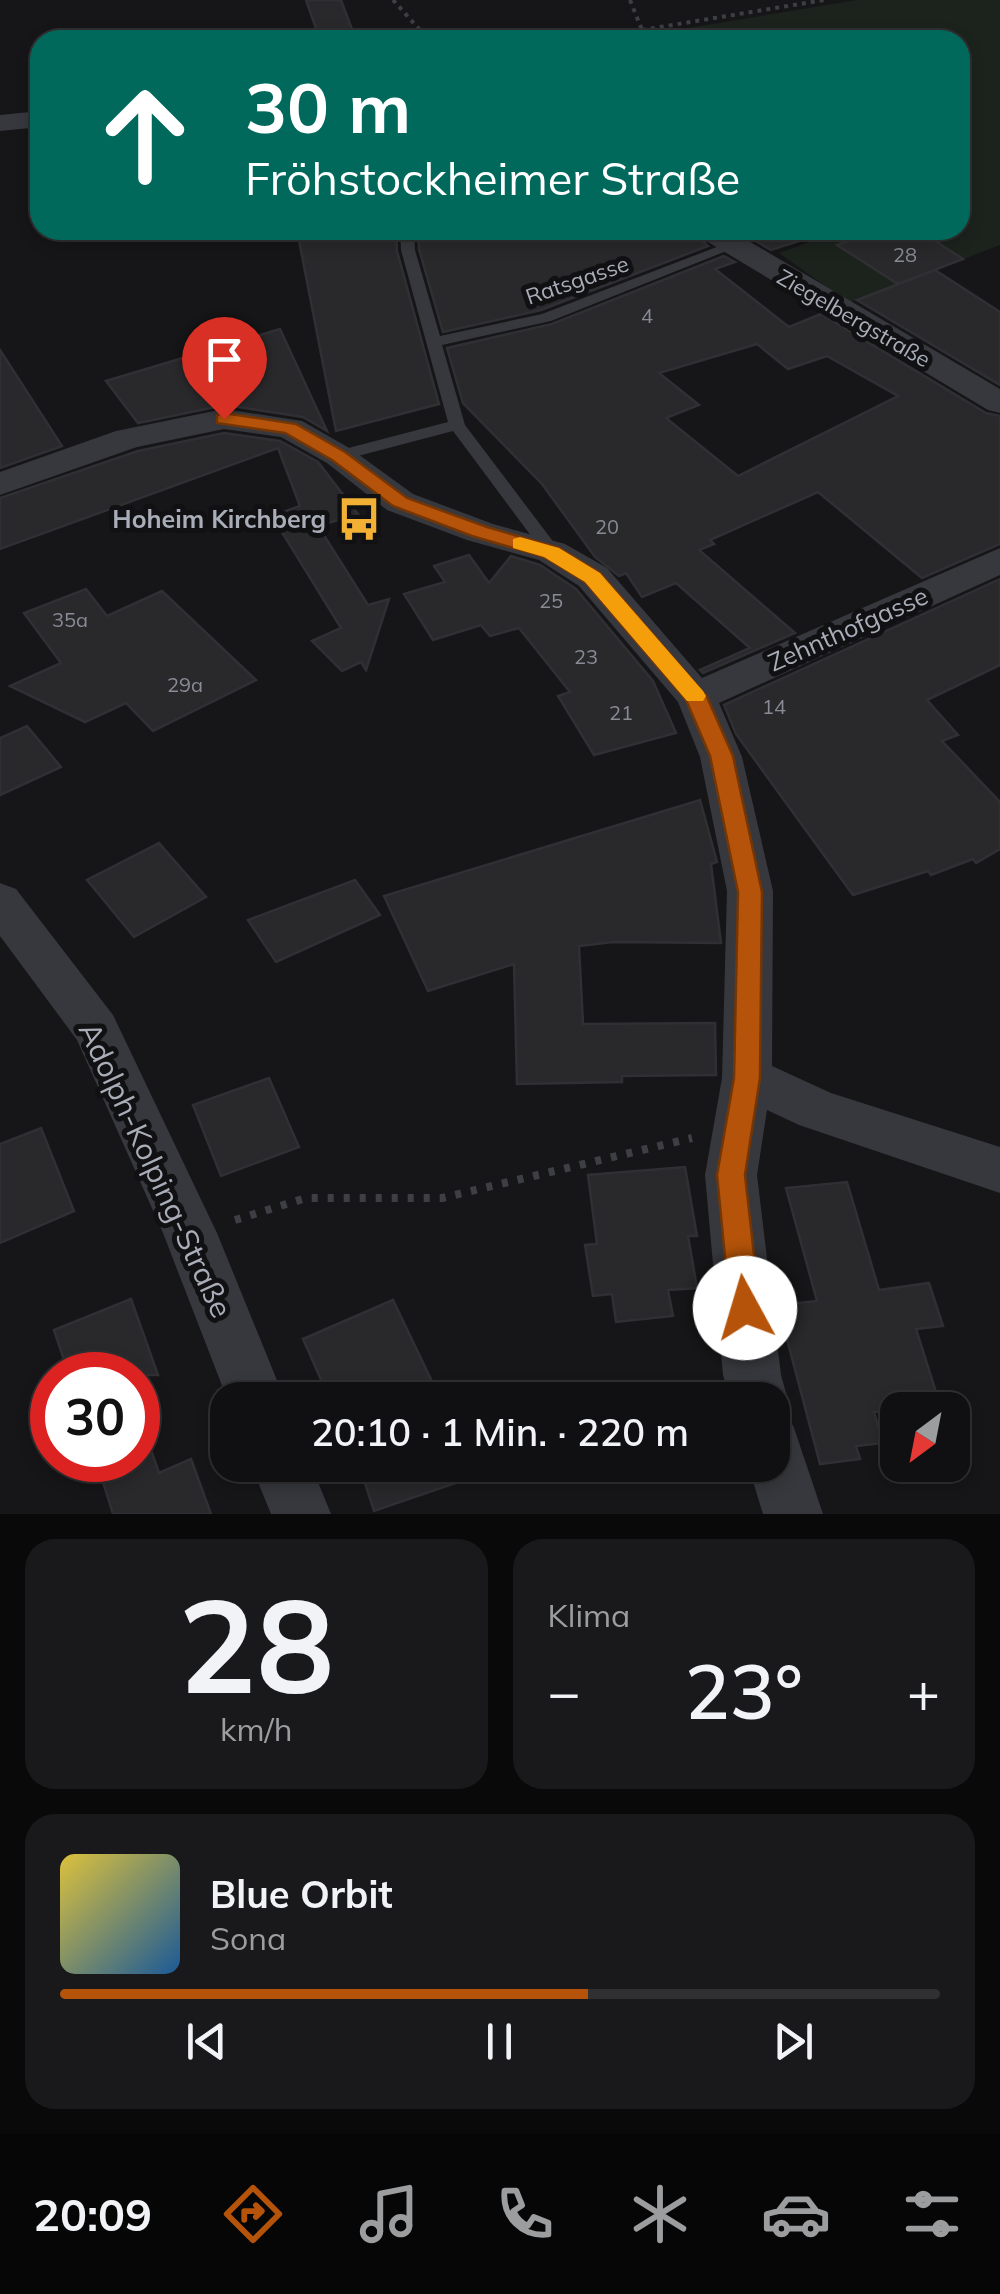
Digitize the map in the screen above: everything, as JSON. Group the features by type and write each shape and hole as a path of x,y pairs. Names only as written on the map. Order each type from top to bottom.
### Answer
{"street":[{"path":"0,124 30,120"},
{"name":"Ziegelbergstraße","path":"723,240 1000,403"},
{"path":"0,484 128,438 224,419 290,428 339,456 400,502 480,532 552,552 592,577 696,697 722,756 750,892 744,1102 731,1175 754,1382"},
{"name":"Zehnthofgasse","path":"696,697 1000,560"},
{"name":"Adolph-Kolping-Straße","path":"0,901 96,1029 190,1233 249,1382"},
{"path":"744,1102 817,1110 1000,1170"},
{"path":"288,1482 300,1514"},
{"path":"783,1482 793,1514"}],"lane":[{"path":"408,240 456,425 552,552"},
{"name":"Ratsgasse","path":"434,342 546,318 716,240"},
{"path":"339,456 456,425"}],"path":[{"path":"393,0 420,30"},
{"path":"630,0 642,30 824,0"},
{"path":"190,1233 306,1198 442,1198 744,1102"}],"shaded area":[{"path":"857,0 1000,0 1000,245 849,303 779,253 815,240 970,240 970,30 676,30"}],"building":[{"path":"306,0 341,0 352,30 316,30"},
{"path":"299,240 396,240 439,404 336,431"},
{"path":"419,240 701,240 708,246 541,310 443,332"},
{"path":"754,240 803,240 771,250"},
{"path":"851,240 934,240 963,259 898,284 837,245"},
{"path":"724,256 735,262 715,269 789,327 821,314 986,413 1000,416 1000,544 922,578 818,492 710,540 714,544 699,550 795,633 703,673 700,670 750,648 676,583 642,597 626,573 619,576 595,557 542,484 463,403 447,348 552,324","holes":["757,344 788,369 827,356 898,396 738,476 666,418 699,405 659,373"]},
{"path":"935,270 1000,312 1000,385 857,300"},
{"path":"280,329 327,431 303,417 225,405 138,423 106,381"},
{"path":"0,350 62,446 0,468"},
{"path":"224,433 280,441 318,462 358,514 318,526 368,605 389,599 366,670 361,662 342,671 312,641 341,628 272,516 300,506 278,448 0,549 0,498 138,451"},
{"path":"469,555 489,583 511,556 540,565 576,589 653,681 676,733 594,755 558,696 570,692 519,628 490,636 481,625 433,640 404,594 445,582 434,566"},
{"path":"1000,579 1000,665 927,700 958,735 942,741 1000,802 1000,849 976,863 973,859 931,875 928,871 853,895 736,734 724,705"},
{"path":"86,589 107,616 162,591 256,680 153,731 126,703 85,722 10,686 61,663 24,613"},
{"path":"27,726 61,767 0,795 0,738"},
{"path":"700,800 717,862 711,864 721,943 613,942 579,946 583,1024 715,1023 716,1075 622,1076 622,1082 517,1084 514,964 428,991 384,896"},
{"path":"159,843 206,897 134,937 87,880"},
{"path":"355,880 380,915 276,962 248,920"},
{"path":"269,1078 299,1147 221,1176 193,1105"},
{"path":"41,1128 74,1211 0,1243 0,1144"},
{"path":"685,1167 697,1236 688,1236 697,1288 668,1290 673,1316 616,1322 612,1294 593,1296 585,1245 597,1244 588,1175"},
{"path":"847,1182 879,1290 929,1283 943,1326 916,1329 936,1392 880,1392 880,1411 874,1412 880,1443 856,1446 860,1459 820,1464 778,1305 817,1301 786,1188"},
{"path":"131,1299 150,1352 61,1352 54,1330"},
{"path":"393,1300 432,1382 322,1382 303,1339"},
{"path":"191,1459 211,1514 113,1514 103,1482 160,1482 160,1473"},
{"path":"365,1482 459,1482 374,1511"}],"slow traffic":[{"path":"520,544 552,552 592,577 695,696"}],"place":[{"name":"Hoheim Kirchberg","path":"359,519"}],"route":[{"path":"224,419 290,428 339,456 400,502 480,532 552,552 592,577 696,697 722,756 750,892 747,1078 731,1175 745,1308"}]}
